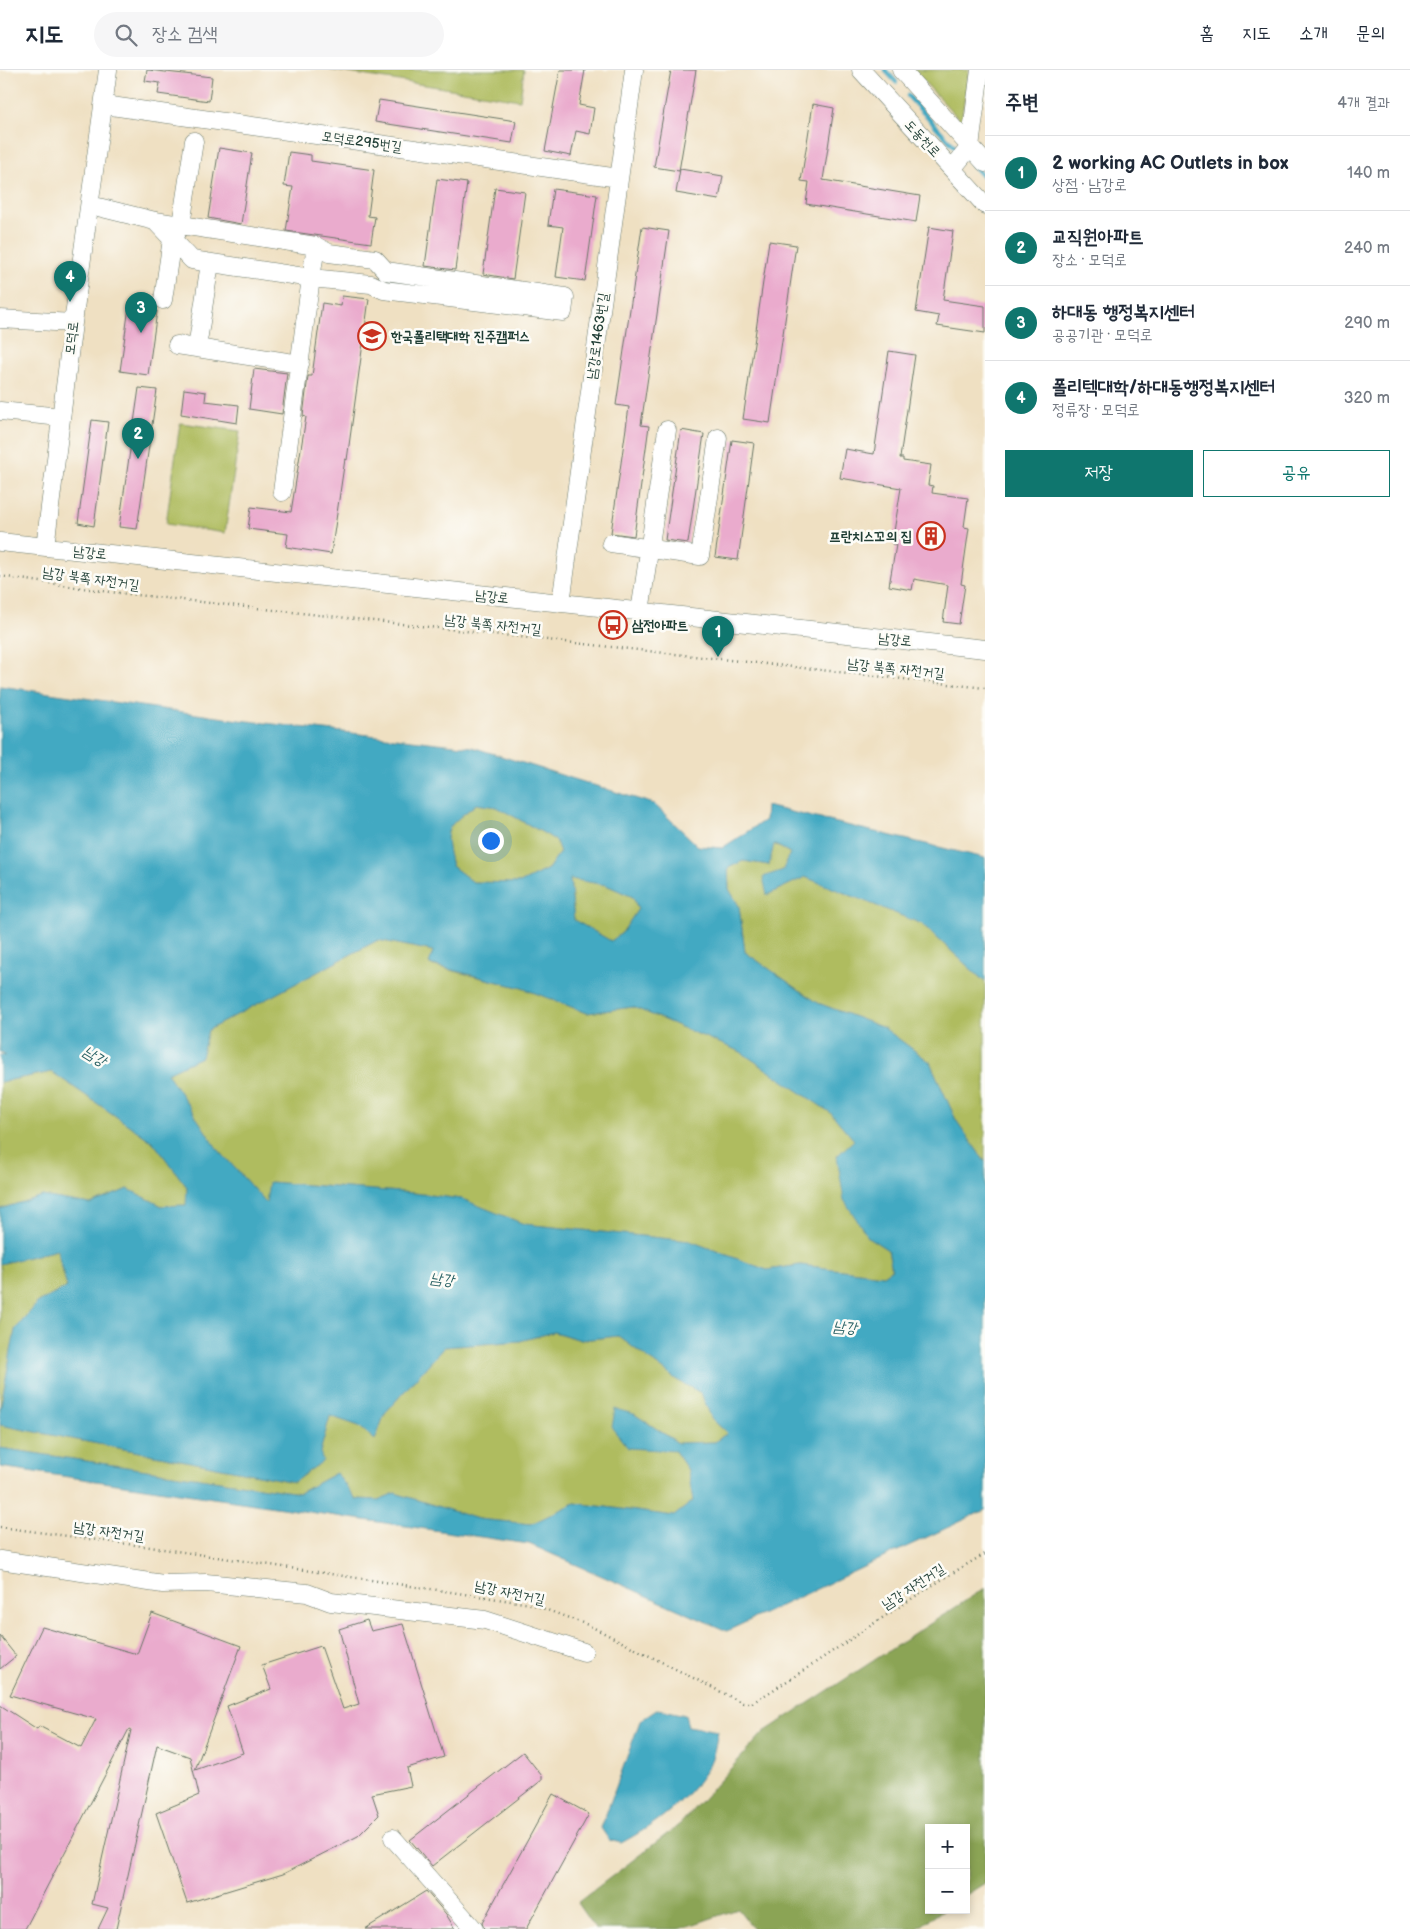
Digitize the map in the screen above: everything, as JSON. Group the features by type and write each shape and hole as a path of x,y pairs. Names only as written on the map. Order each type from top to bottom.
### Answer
{"street":[{"name":"모덕로","path":"45,547 73,323 104,105 104,70"},
{"name":"남강로1463번길","path":"560,603 634,70"},
{"name":"도동천로","path":"861,70 985,205"},
{"name":"도동천로","path":"901,70 985,163"},
{"path":"881,92 893,95 902,91 905,82 901,70"},
{"path":"952,169 970,147 980,70"},
{"name":"모덕로295번길","path":"104,105 619,178"},
{"path":"163,300 194,141"},
{"path":"90,204 155,221 177,232 316,246 329,253 375,258 386,271 565,298 562,312 384,290 371,284 311,278 192,260 177,232"},
{"path":"282,492 316,246"},
{"path":"197,348 210,263"},
{"path":"0,319 73,323"},
{"path":"177,345 300,364"},
{"path":"0,411 61,417"},
{"path":"640,612 667,430"},
{"path":"611,543 700,556 718,438"},
{"name":"남강로","path":"0,542 985,649"},
{"path":"0,1560 163,1584 206,1583 307,1593 331,1602 485,1620 584,1652"},
{"path":"394,1838 474,1929"}],"path":[{"name":"남강 북쪽 자전거길","path":"0,576 119,593 985,688"},
{"name":"남강 자전거길","path":"0,1527 150,1547 531,1604 588,1625 743,1703 752,1703 817,1663 931,1584 985,1554"}],"green space":[{"path":"330,70 524,70 520,100"},
{"path":"913,70 969,70 961,121"},
{"path":"180,423 240,431 225,533 166,524"},
{"path":"476,804 497,807 556,841 560,852 548,869 520,883 473,882 452,866 447,842 449,829 452,824"},
{"path":"773,844 790,853 783,870 767,895 805,877 922,924 985,982 985,1162 956,1120 930,1062 884,1028 818,1003 745,952 739,906 729,889 728,868 743,861 769,865"},
{"path":"570,878 606,885 633,897 638,909 622,933 611,941 574,920"},
{"path":"378,940 433,951 430,965 522,988 587,1013 633,1007 741,1052 831,1113 854,1140 868,1237 888,1250 892,1269 883,1275 800,1265 767,1270 690,1241 524,1224 462,1199 413,1193 270,1182 266,1203 216,1147 167,1073 201,1057 208,1030"},
{"path":"52,1072 153,1142 187,1187 187,1205 162,1206 128,1189 90,1204 42,1196 0,1209 0,1082"},
{"path":"57,1250 67,1287 37,1303 15,1330 0,1410 0,1264"},
{"path":"554,1332 581,1340 618,1336 677,1380 701,1393 712,1419 727,1433 715,1442 678,1443 634,1414 675,1451 688,1470 693,1501 674,1516 575,1503 531,1524 478,1519 395,1493 378,1500 356,1499 336,1473 299,1493 0,1448 0,1425 294,1482 320,1452 330,1416 359,1426 375,1440 385,1413 444,1347 520,1341"},
{"path":"985,1588 985,1883 970,1892 970,1824 925,1824 925,1914 938,1914 917,1929 754,1929 738,1909 680,1929 595,1929 577,1903 680,1824 764,1732"}],"water":[{"name":"남강","path":"0,686 239,720 472,747 654,804 698,846 722,848 765,820 766,806 985,858 985,982 922,924 805,877 767,895 763,877 783,870 790,853 774,844 769,865 743,861 728,868 729,889 739,906 745,952 818,1003 884,1028 930,1062 956,1120 985,1162 985,1510 727,1631 529,1544 0,1467 0,1448 299,1493 336,1473 356,1499 378,1500 395,1493 478,1519 531,1524 575,1503 674,1516 693,1501 688,1470 675,1451 628,1448 612,1428 615,1409 634,1414 678,1443 715,1442 727,1433 712,1419 701,1393 677,1380 618,1336 581,1340 554,1332 520,1341 444,1347 385,1413 375,1440 359,1426 330,1416 320,1452 323,1461 294,1482 0,1425 0,1410 15,1330 37,1303 67,1287 57,1250 0,1264 0,1209 42,1196 90,1204 128,1189 162,1206 186,1205 187,1187 153,1142 52,1072 0,1082 0,1055 6,1056 0,1052","holes":["476,804 497,807 556,841 560,852 548,869 520,883 473,882 452,866 447,843 449,829","570,879 606,885 633,897 638,909 622,933 611,941 574,920","378,940 433,951 429,964 522,988 587,1013 633,1007 741,1052 831,1113 854,1140 837,1156 844,1200 868,1237 888,1250 892,1269 883,1275 800,1265 767,1270 690,1241 524,1224 462,1199 413,1193 269,1182 266,1203 216,1147 167,1073 201,1057 208,1030"]},
{"path":"658,1709 685,1715 688,1726 718,1731 715,1749 709,1765 682,1800 658,1820 621,1843 609,1840 601,1828 640,1721"}],"building":[{"path":"147,70 212,77 209,101 158,94 160,83 145,81"},
{"path":"560,70 585,70 579,105 594,108 590,134 576,131 571,156 545,151"},
{"path":"671,70 696,70 679,171 654,167"},
{"path":"379,100 516,121 512,143 375,122"},
{"path":"813,104 834,108 823,180 920,196 916,222 806,204 809,182 801,181"},
{"path":"219,148 252,153 241,224 208,218"},
{"path":"289,152 311,155 311,161 374,170 368,216 375,217 371,243 286,231 293,187 284,186"},
{"path":"680,169 723,176 719,200 676,193"},
{"path":"437,179 467,183 455,270 425,266"},
{"path":"495,188 525,192 513,279 483,274"},
{"path":"553,189 597,195 585,281 556,277 563,227 548,225"},
{"path":"642,227 669,231 641,425 649,426 634,536 611,533 629,407 616,405"},
{"path":"929,227 953,231 943,300 985,306 985,333 937,326 939,316 916,312"},
{"path":"769,241 796,245 770,423 743,419"},
{"path":"342,296 369,299 347,460 345,459 331,554 286,547 288,534 248,529 251,507 291,512 306,417 303,416 308,376 312,376 322,303 341,306"},
{"path":"129,307 157,311 148,375 120,371"},
{"name":"프란치스꼬의 집","path":"889,351 915,355 900,458 903,458 903,461 931,465 928,485 933,486 932,493 968,498 964,527 969,528 961,584 965,585 959,624 943,622 948,585 914,579 912,590 889,586 896,545 892,544 901,488 840,478 845,449 874,454"},
{"path":"254,369 287,373 282,414 249,409"},
{"path":"139,388 157,390 137,529 119,527"},
{"path":"184,389 206,392 205,401 239,405 237,423 181,414"},
{"path":"92,420 108,422 94,526 78,523"},
{"path":"681,430 704,434 688,543 665,540"},
{"path":"732,440 754,443 738,560 715,557"},
{"path":"152,1613 241,1646 195,1770 243,1753 227,1706 271,1689 262,1665 321,1646 343,1709 359,1704 339,1629 367,1620 371,1631 403,1624 444,1757 407,1768 411,1786 372,1794 379,1815 358,1836 283,1874 187,1903 156,1813 199,1795 190,1757 157,1745 116,1929 98,1929 108,1908 92,1904 131,1730 129,1729 25,1929 0,1929 0,1705 37,1729 39,1726 81,1748 96,1719 10,1695 42,1627 137,1654"},
{"path":"0,1636 16,1656 0,1669"},
{"path":"523,1752 542,1776 542,1780 432,1866 410,1840"},
{"path":"553,1794 589,1814 526,1929 484,1929 482,1923"},
{"path":"426,1891 446,1914 455,1929 365,1929"}],"waterway":[{"path":"885,70 896,82"},
{"path":"908,96 955,147"},
{"path":"971,164 985,179"}],"place":[{"name":"폴리텍대학/하대동행정복지센터","path":"70,302"},
{"name":"하대동 행정복지센터","path":"141,333"},
{"name":"한국폴리택대학 진주캠퍼스","path":"372,336"},
{"name":"교직원아파트","path":"138,459"},
{"name":"프란치스꼬의 집","path":"931,536"},
{"name":"삼전아파트","path":"613,625"},
{"name":"2 working AC Outlets in box","path":"718,657"}]}
